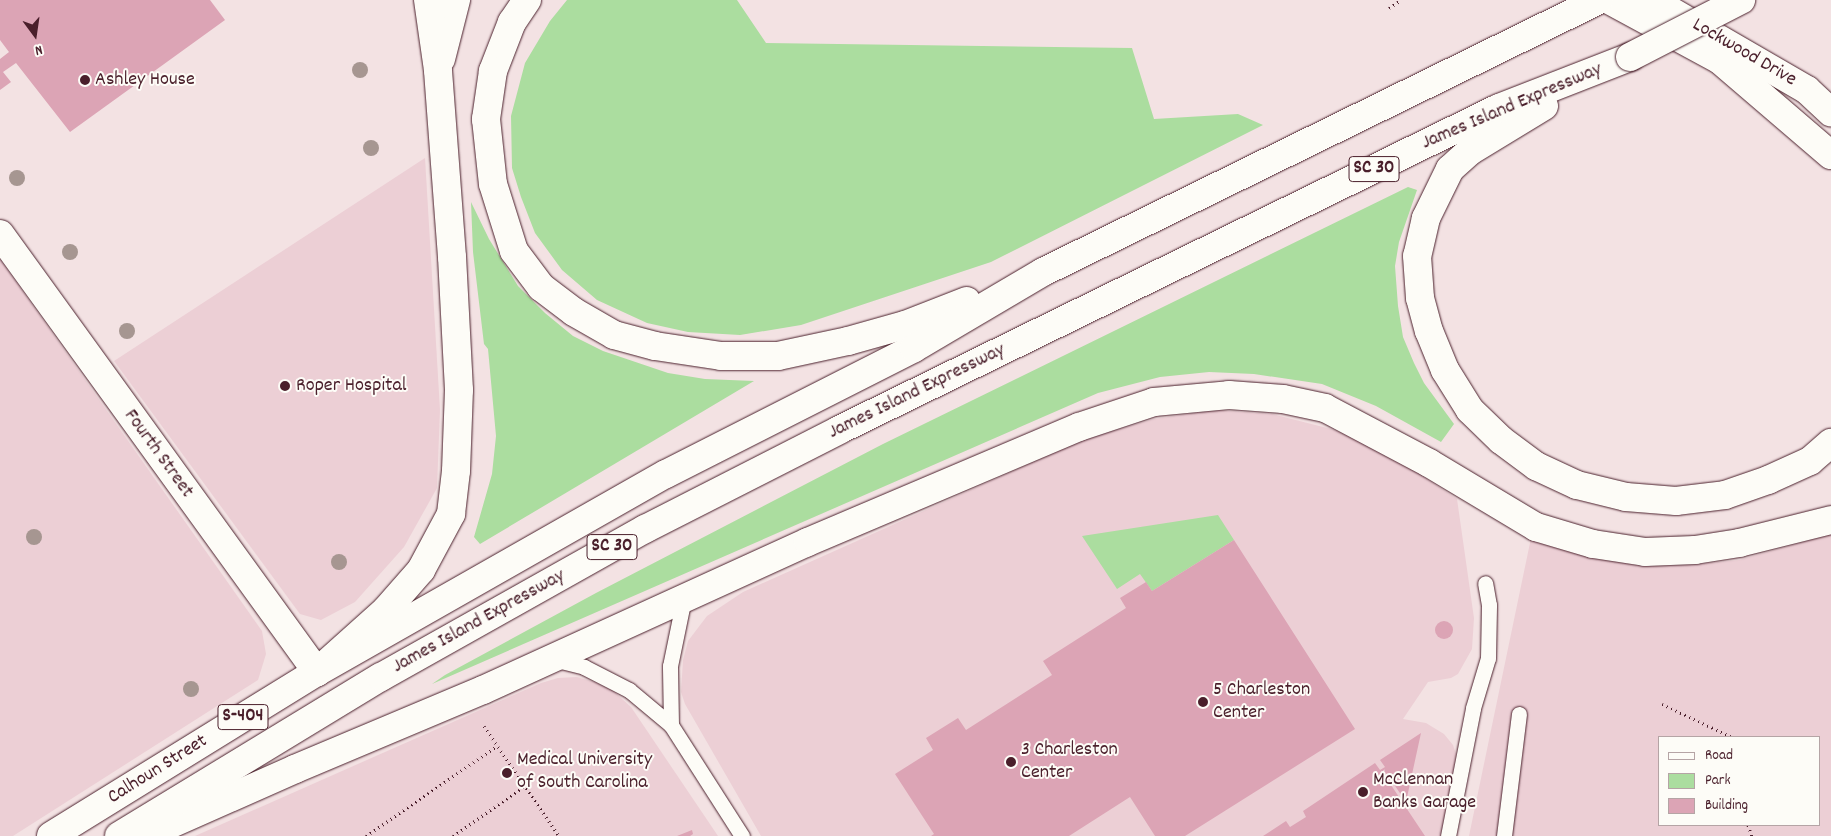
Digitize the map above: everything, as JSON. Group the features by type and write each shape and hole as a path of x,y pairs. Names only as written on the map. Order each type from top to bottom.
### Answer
{"main road":[{"path":"317,672 386,610 421,570 451,514 456,471 459,390 452,257 438,70 428,0"},
{"path":"438,70 456,0"},
{"name":"SC 30","path":"528,0 512,22 493,71 486,119 493,184 514,251 541,287 574,312 614,335 656,346 720,356 778,356 905,325 1043,272"},
{"name":"James Island Expressway","path":"317,672 666,474 914,348 1043,272 1101,242 1600,0"},
{"path":"1609,0 1720,60 1831,155"},
{"name":"Lockwood Drive","path":"1652,0 1807,90 1831,112"},
{"name":"James Island Expressway","path":"119,836 381,677 645,529 839,430 1499,108 1630,57 1741,0"},
{"path":"1630,57 1503,129 1470,151 1450,169 1426,218 1417,256 1420,298 1429,331 1445,370 1470,410 1501,440 1536,466 1578,485 1626,497 1676,501 1725,495 1768,480 1810,461 1831,443"},
{"name":"Fourth Street","path":"0,234 317,672"},
{"path":"144,836 552,658 808,542 1079,427 1154,402 1229,395 1283,399 1325,408 1430,463 1536,526 1593,544 1645,552 1695,550 1739,543 1831,520"},
{"name":"Calhoun Street","path":"51,836 317,672"}],"lane":[{"path":"1448,836 1473,708 1488,658 1489,605 1484,583"},
{"path":"671,725 670,666 684,598"},
{"path":"552,658 584,667 629,690 671,725 742,836"},
{"path":"1504,836 1519,714"}],"path":[{"path":"1389,8 1401,0"},
{"path":"1662,704 1730,736"},
{"path":"484,726 560,836"},
{"path":"366,836 497,746"},
{"path":"453,836 525,786"}],"shaded area":[{"name":"Roper Hospital","path":"425,158 440,410 437,488 404,547 355,602 321,620 300,614 114,361"},
{"path":"0,259 262,631 266,654 258,680 13,836 0,836"},
{"path":"1215,410 1272,414 1331,429 1363,440 1395,458 1457,499 1474,618 1472,649 1458,674 1451,678 1428,682 1403,719 1426,723 1444,734 1453,745 1456,754 1456,764 1441,836 761,836 685,704 681,692 683,660 688,641 707,616 743,592 1082,440 1154,419"},
{"path":"1831,534 1831,836 1469,836 1531,538 1594,557 1641,566 1690,565 1739,560"},
{"name":"Medical University of South Carolina","path":"577,677 611,689 631,707 718,836 195,836 541,683 558,678"}],"green space":[{"path":"567,0 737,0 766,43 1132,48 1154,119 1238,114 1263,125 991,262 801,325 740,335 688,332 647,323 597,300 562,270 535,233 521,197 512,168 511,116 525,63 550,21"},
{"path":"1408,187 1417,190 1399,242 1395,266 1398,306 1403,337 1414,363 1424,383 1454,424 1441,442 1376,406 1322,384 1254,374 1209,372 1160,377 1098,393 432,684 445,675 596,593 883,444"},
{"path":"471,202 489,239 518,286 545,313 573,336 603,351 668,373 705,379 754,381 480,544 474,537 492,474 496,436 488,349 484,344 473,252"},
{"path":"1218,515 1234,540 1152,591 1140,574 1117,589 1082,536"}],"building":[{"name":"Ashley House","path":"0,0 210,0 225,20 70,132 16,63 3,72 11,82 0,90 0,59 9,52 0,40"},
{"name":"5 Charleston Center","path":"1234,540 1355,729 1185,836 1155,836 1130,797 1069,836 931,836 934,834 895,774 933,750 926,738 958,718 966,730 1052,675 1043,661 1126,608 1120,598 1146,582 1152,591"},
{"path":"1444,621 1450,624 1453,630 1450,636 1444,639 1438,636 1435,630 1438,624"},
{"name":"McClennan Banks Garage","path":"1421,733 1406,802 1391,780 1389,782 1425,836 1263,836 1286,821 1290,827 1306,817 1303,811 1375,763 1380,770 1385,767 1380,760"},
{"path":"692,830 693,834 690,836 677,836"}],"place":[{"name":"Ashley House","path":"85,80"},
{"name":"Roper Hospital","path":"285,386"},
{"name":"5 Charleston Center","path":"1203,702"},
{"name":"3 Charleston Center","path":"1011,762"},
{"name":"Medical University of South Carolina","path":"507,773"},
{"name":"McClennan Banks Garage","path":"1363,792"}]}
